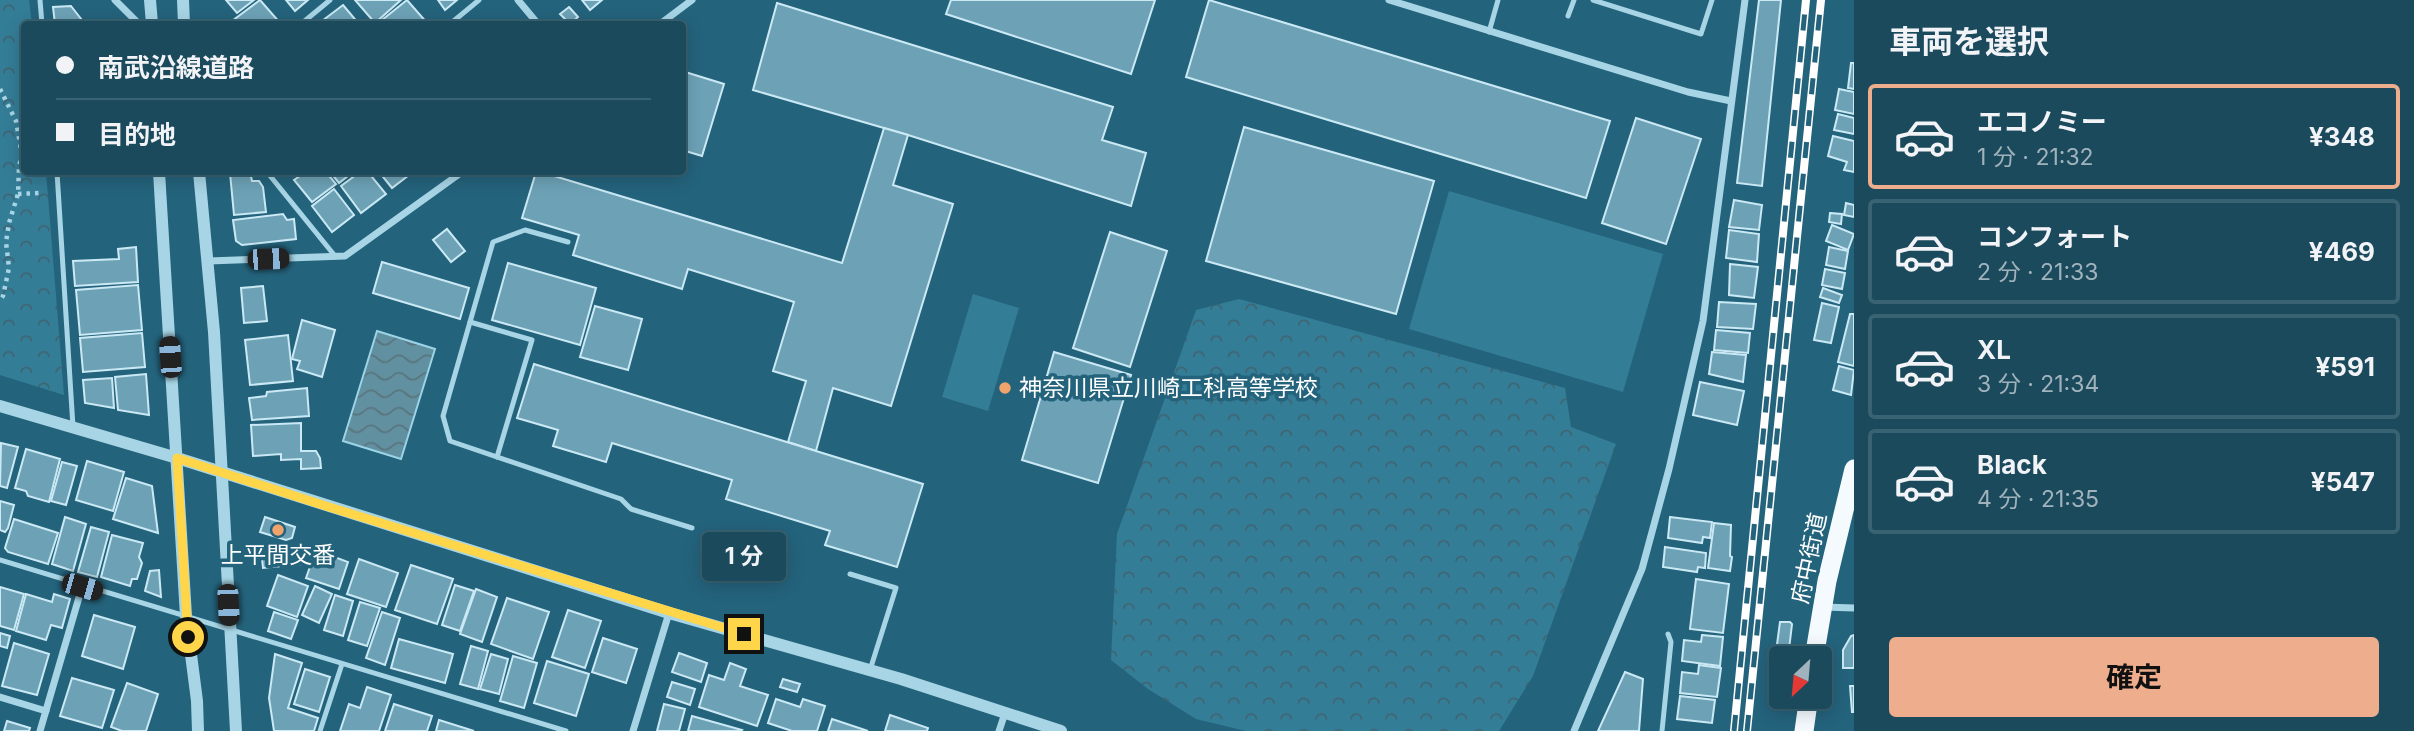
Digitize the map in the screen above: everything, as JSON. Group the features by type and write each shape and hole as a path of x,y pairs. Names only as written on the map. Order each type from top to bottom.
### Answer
{"highway":[{"name":"府中街道","path":"1816,646 1854,469"},
{"path":"1804,731 1807,709"}],"street":[{"path":"115,0 136,21"},
{"path":"150,0 152,21"},
{"path":"183,0 184,21"},
{"path":"518,0 536,21"},
{"path":"664,21 692,0"},
{"path":"1389,0 1688,92 1731,101"},
{"path":"1574,731 1642,569 1669,469 1703,321 1745,0"},
{"path":"159,175 186,616 197,701 198,731"},
{"path":"199,175 209,261 236,731"},
{"path":"209,261 345,256 458,175"},
{"path":"0,406 177,458 669,612 870,670 1061,731"},
{"path":"40,731 82,587"},
{"path":"1823,607 1854,608"},
{"path":"633,731 669,612"},
{"path":"0,696 46,711"},
{"path":"999,731 1005,713"}],"lane":[{"path":"40,0 43,21"},
{"path":"305,21 330,0"},
{"path":"454,21 479,0"},
{"path":"1489,32 1498,0"},
{"path":"1568,16 1574,0"},
{"path":"1593,0 1701,34 1712,0"},
{"path":"57,175 73,427"},
{"path":"273,175 335,256"},
{"path":"568,242 525,230 493,242 443,416 450,441 621,499 631,509 692,528"},
{"path":"470,322 532,340 496,457"},
{"path":"0,560 82,587 566,731"},
{"path":"850,574 896,588 870,670"},
{"path":"1662,731 1671,642 1668,634"},
{"path":"320,731 342,664"}],"path":[{"path":"0,89 16,121 21,149"},
{"path":"0,300 8,275 6,242 18,194 21,159"}],"green space":[{"path":"0,0 29,0 32,21 21,21 21,175 46,175 64,395 0,375"},
{"path":"1449,191 1663,254 1623,392 1409,329"},
{"path":"973,294 1019,308 988,411 942,397"},
{"path":"1239,299 1565,388 1571,427 1616,444 1533,676 1499,731 1246,731 1196,719 1148,689 1111,660 1117,534 1196,310"}],"water":[{"path":"377,331 435,349 401,459 343,441"}],"building":[{"path":"226,0 254,0 237,13"},
{"path":"260,0 278,21 232,21"},
{"path":"286,0 308,0 295,11"},
{"path":"355,0 401,0 377,21 373,21"},
{"path":"407,0 425,21 381,21"},
{"path":"438,0 457,0 445,10"},
{"path":"582,0 602,0 590,10"},
{"path":"951,0 1155,0 1131,74 946,14"},
{"path":"1209,0 1610,121 1586,198 1186,77"},
{"path":"1759,0 1781,0 1762,186 1737,183"},
{"path":"777,3 1113,107 1102,140 1146,153 1131,206 908,135 753,90"},
{"path":"343,5 356,21 322,21"},
{"path":"71,6 83,21 55,21 53,7"},
{"path":"569,7 578,17 573,21 567,21 560,14"},
{"path":"1851,63 1854,63 1854,89 1848,88"},
{"path":"686,72 724,84 702,156 686,151"},
{"path":"1839,89 1854,92 1854,114 1835,110"},
{"path":"1838,114 1854,118 1854,134 1834,130"},
{"path":"1636,118 1701,139 1666,244 1602,223"},
{"path":"1244,127 1434,181 1396,314 1206,261"},
{"path":"884,128 908,135 893,185 953,204 891,406 833,388 816,451 788,442 806,381 773,371 794,302 688,269 682,289 573,255 579,235 522,218 535,175 551,175 842,263"},
{"path":"1833,136 1854,141 1854,172 1844,170 1847,162 1828,156"},
{"path":"230,175 251,175 252,181 259,181 263,187 266,212 234,215"},
{"path":"302,175 328,175 336,184 312,202 294,180"},
{"path":"332,175 349,175 339,183"},
{"path":"356,175 370,175 386,194 361,213 341,186"},
{"path":"381,175 409,175 392,188"},
{"path":"334,189 354,215 332,232 312,206"},
{"path":"1734,200 1762,205 1759,230 1729,227"},
{"path":"1846,203 1854,205 1854,217 1844,215"},
{"path":"1830,213 1842,214 1841,224 1829,222"},
{"path":"283,214 287,220 294,219 296,239 242,245 236,241 233,220"},
{"path":"1832,225 1854,234 1848,250 1826,241"},
{"path":"447,229 465,251 451,262 433,240"},
{"path":"1729,230 1759,234 1757,262 1726,258"},
{"path":"1110,232 1167,251 1130,367 1073,348"},
{"path":"136,247 138,282 75,286 73,261 119,259 118,249"},
{"path":"1829,247 1848,251 1845,269 1826,265"},
{"path":"382,262 469,288 460,319 373,293"},
{"path":"508,263 596,288 580,345 492,320"},
{"path":"1730,264 1758,267 1754,298 1729,295"},
{"path":"1825,269 1845,273 1842,289 1822,285"},
{"path":"138,285 142,330 80,335 76,290"},
{"path":"263,286 267,321 244,323 241,288"},
{"path":"1823,288 1842,295 1839,303 1820,297"},
{"path":"1719,302 1756,304 1753,329 1717,327"},
{"path":"1822,303 1839,307 1831,343 1814,340"},
{"path":"595,306 642,319 628,370 580,357"},
{"path":"1850,314 1854,314 1854,366 1838,362"},
{"path":"302,320 335,330 322,377 297,369 300,361 292,359"},
{"path":"1716,330 1750,333 1748,353 1714,350"},
{"path":"142,333 145,367 83,372 80,338"},
{"path":"288,335 293,381 250,385 245,340"},
{"path":"1054,352 1131,375 1098,483 1022,460"},
{"path":"1712,352 1746,355 1743,382 1709,374"},
{"path":"534,364 923,484 897,567 825,545 830,531 726,499 732,480 612,443 606,462 553,446 558,430 517,418"},
{"path":"1839,366 1854,370 1851,395 1833,390"},
{"path":"146,374 149,415 118,410 115,377"},
{"path":"112,378 114,408 85,403 83,380"},
{"path":"1700,382 1744,391 1737,425 1693,415"},
{"path":"307,388 309,416 252,420 249,398 266,396 267,392"},
{"path":"301,423 301,451 316,451 321,468 301,469 301,459 281,460 281,454 253,456 251,425"},
{"path":"1,443 18,447 7,488 0,486"},
{"path":"26,449 60,459 49,502 28,496 26,491 15,488"},
{"path":"87,461 124,472 113,511 76,500"},
{"path":"62,462 77,466 66,505 51,501"},
{"path":"126,478 152,486 158,533 113,519"},
{"path":"0,501 14,505 5,532 0,530"},
{"path":"65,517 86,524 73,571 52,564"},
{"name":"上平間交番","path":"265,517 295,527 292,538 286,540 260,532"},
{"path":"1670,517 1712,522 1710,538 1703,537 1702,543 1668,538"},
{"path":"14,519 58,533 48,564 8,552 5,548"},
{"path":"1714,523 1731,525 1730,571 1708,568"},
{"path":"91,527 109,532 97,577 78,572"},
{"path":"112,535 143,543 139,557 142,563 137,579 132,579 130,586 101,577"},
{"path":"300,545 302,564 263,568 261,549"},
{"path":"1665,547 1706,553 1705,568 1698,567 1697,572 1663,567"},
{"path":"316,550 348,562 339,589 306,578"},
{"path":"359,559 398,573 386,607 347,594"},
{"path":"411,565 453,579 437,624 395,610"},
{"path":"159,570 161,597 145,591 150,571"},
{"path":"278,575 308,586 297,617 267,606"},
{"path":"1696,579 1729,584 1723,633 1690,629"},
{"path":"455,585 474,591 460,631 442,625"},
{"path":"315,586 332,594 319,623 302,615"},
{"path":"0,587 24,594 14,630 0,626"},
{"path":"476,589 497,597 482,642 460,634"},
{"path":"26,594 52,602 54,594 70,599 62,628 51,625 46,640 16,631"},
{"path":"335,595 353,601 343,636 324,630"},
{"path":"507,598 549,612 533,659 491,644"},
{"path":"360,602 380,608 367,646 348,640"},
{"path":"568,610 601,621 585,668 552,657"},
{"path":"274,612 298,620 291,639 268,631"},
{"path":"382,612 400,618 385,665 366,658"},
{"path":"94,615 135,627 123,669 82,656"},
{"path":"1780,622 1790,622 1789,646 1777,646"},
{"path":"0,633 10,636 7,648 0,646"},
{"path":"1702,635 1723,637 1720,666 1682,661 1684,640 1701,642"},
{"path":"1854,635 1854,668 1843,668 1843,650"},
{"path":"603,638 637,649 626,683 592,672"},
{"path":"399,639 453,654 445,683 391,668"},
{"path":"14,643 49,654 37,695 2,686"},
{"path":"471,646 488,651 478,689 460,684"},
{"path":"679,653 707,663 701,682 672,672"},
{"path":"275,654 302,663 288,708 318,718 314,731 274,731 269,698"},
{"path":"491,654 508,659 499,694 480,689"},
{"path":"513,656 537,663 524,708 500,701"},
{"path":"547,661 589,674 576,716 534,703"},
{"path":"730,663 746,669 740,686 768,695 757,726 699,707 709,675 724,680"},
{"path":"1699,665 1721,668 1717,697 1680,693 1682,672 1698,674"},
{"path":"305,669 330,677 319,712 294,704"},
{"path":"1625,672 1643,679 1639,731 1598,731"},
{"path":"72,678 114,690 102,728 60,716"},
{"path":"783,679 800,684 797,692 780,687"},
{"path":"672,682 695,689 690,705 667,697"},
{"path":"127,683 158,694 146,731 122,731 111,727"},
{"path":"1850,686 1854,686 1854,712 1852,712"},
{"path":"367,687 391,695 379,731 340,731 349,704 360,708"},
{"path":"1680,696 1715,700 1712,723 1677,719"},
{"path":"776,699 800,707 803,699 825,706 817,731 792,731 768,723"},
{"path":"394,704 432,716 427,731 385,731"},
{"path":"664,704 685,709 679,731 657,731"},
{"path":"890,715 928,728 927,731 885,731"},
{"path":"692,716 742,730 688,731"},
{"path":"832,719 868,731 828,731"},
{"path":"439,720 474,731 436,731"},
{"path":"7,721 30,728 29,731 4,731"}],"railway":[{"path":"1734,731 1806,0"},
{"path":"1747,731 1821,0"}],"place":[{"name":"神奈川県立川崎工科高等学校","path":"1005,388"},
{"name":"上平間交番","path":"278,530"}],"route":[{"path":"188,637 177,458 744,634"}]}
